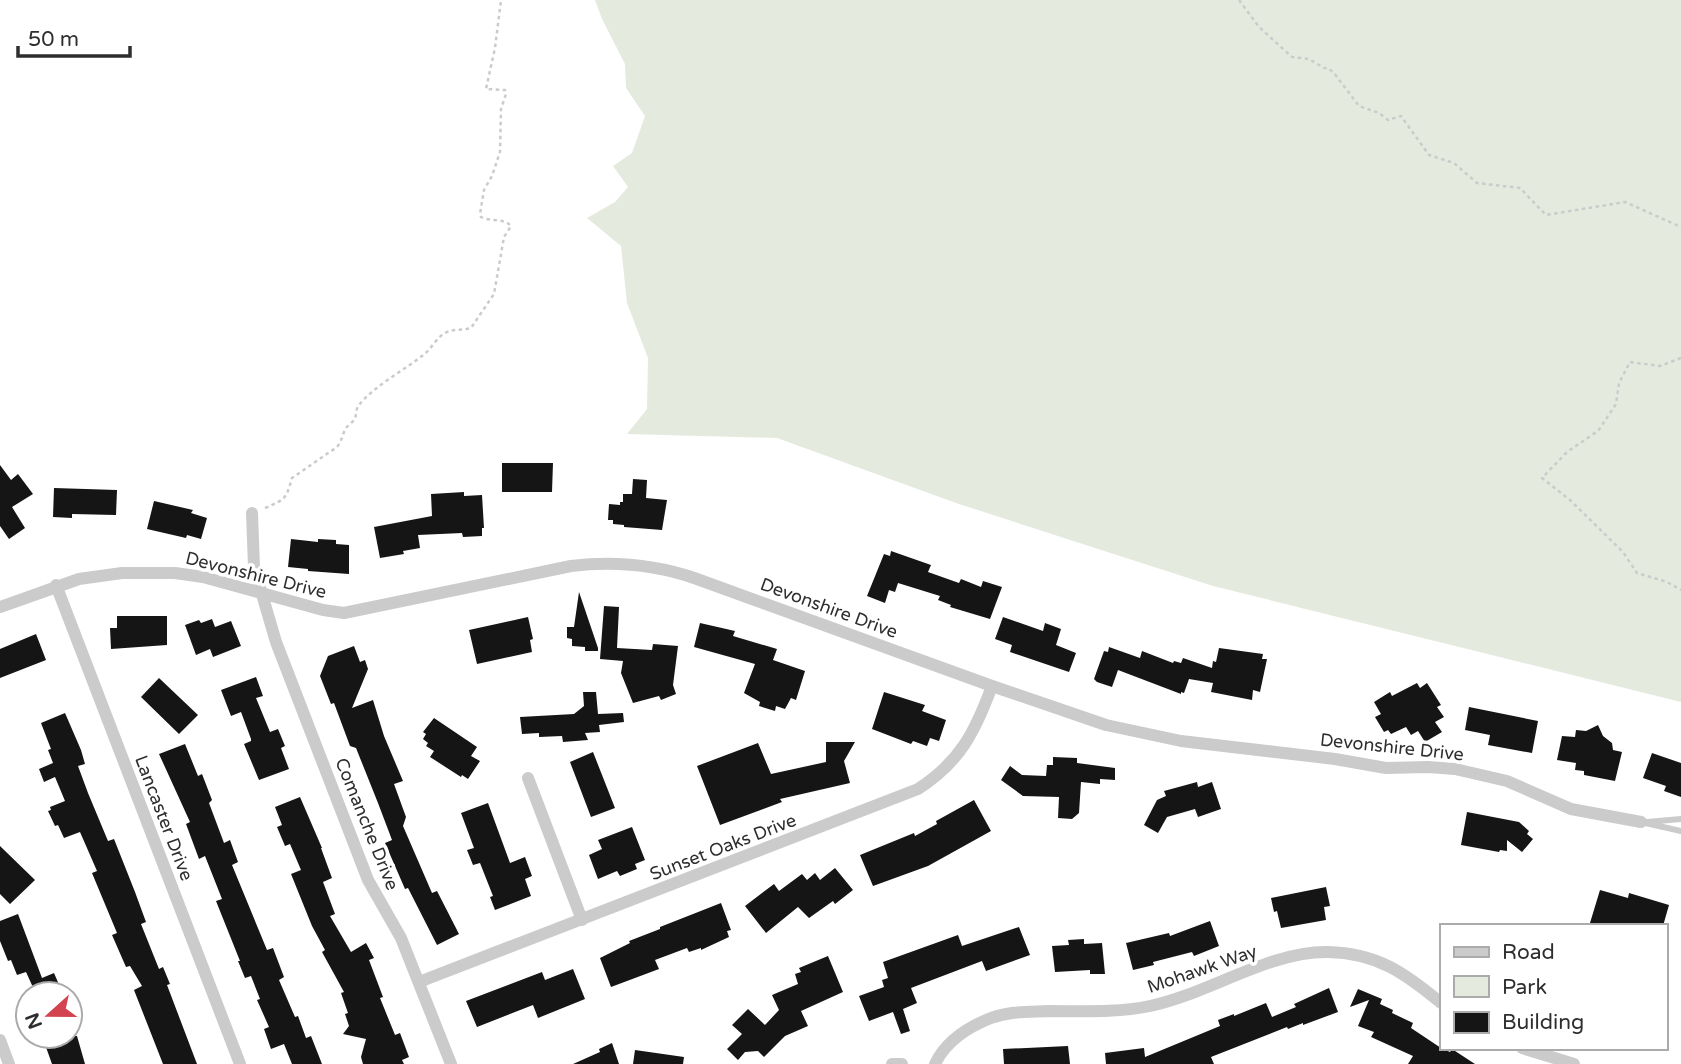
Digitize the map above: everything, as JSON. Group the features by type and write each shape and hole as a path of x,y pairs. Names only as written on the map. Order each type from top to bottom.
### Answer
{"street":[{"name":"Comanche Drive","path":"252,513 254,567 276,642 368,880 401,938 452,1064"},
{"name":"Devonshire Drive","path":"0,607 79,579 110,574 175,573 203,577 323,611 344,613 571,566 638,565 680,573 992,687 1107,725 1181,741 1335,759 1386,768 1455,769 1507,781 1571,809 1642,822"},
{"name":"Lancaster Drive","path":"56,585 240,1064"},
{"name":"Sunset Oaks Drive","path":"419,982 918,789 944,771 967,743 992,687"},
{"path":"528,778 582,920"},
{"name":"Mohawk Way","path":"935,1064 951,1041 981,1023 1002,1015 1148,1007 1290,957 1316,952 1344,953 1377,960 1406,975 1440,1002"},
{"path":"0,1040 9,1064"},
{"path":"1528,1050 1574,1064"},
{"path":"892,1064 902,1064"}],"lane":[{"path":"1642,822 1681,819"},
{"path":"1642,822 1681,831"}],"path":[{"path":"252,513 284,499 290,491 292,478 334,449 342,440 360,403 397,372 422,356 443,334 456,329 471,328 494,295 504,237 511,226 504,221 486,220 480,214 483,193 500,152 501,109 506,94 506,91 500,89 486,89 501,0"},
{"path":"1239,0 1259,27 1292,57 1309,59 1328,68 1363,108 1379,113 1388,120 1401,116 1429,155 1454,163 1477,183 1520,188 1546,215 1625,202 1681,227"},
{"path":"1681,358 1660,366 1630,362 1619,383 1616,404 1598,431 1567,452 1542,478 1570,500 1623,552 1637,573 1667,582 1681,590"}],"green space":[{"path":"595,0 1681,0 1681,702 1213,586 956,503 777,438 627,434 647,409 648,358 627,303 621,246 587,218 615,202 628,187 613,166 632,153 645,116 626,88 625,64"}],"building":[{"path":"502,463 553,463 552,492 502,492"},
{"path":"0,465 11,480 18,474 33,494 12,507 25,528 9,539 0,526"},
{"path":"633,479 647,480 646,498 667,500 662,530 624,527 608,520 609,504 620,505 620,502 623,502 623,494 632,494"},
{"path":"54,488 117,490 116,515 72,514 72,518 53,517"},
{"path":"464,492 464,496 482,495 482,536 463,537 462,533 418,535 420,548 380,558 374,527 432,516 431,494"},
{"path":"154,501 193,510 191,513 207,518 201,539 147,529"},
{"path":"291,539 318,542 318,539 336,540 336,544 349,545 349,574 288,567"},
{"path":"891,551 931,565 928,572 959,583 961,579 981,587 983,581 1002,587 990,619 950,607 951,605 938,600 940,596 898,583 895,592 889,590 885,603 867,596 884,554 890,556"},
{"path":"579,592 598,651 585,651 585,647 572,646 572,639 567,638 567,627 574,627"},
{"path":"604,606 619,607 617,648 652,650 653,644 678,646 673,685 676,694 661,700 659,696 633,703 621,673 623,661 600,659"},
{"path":"117,616 167,616 167,645 111,649 110,628 117,628"},
{"path":"528,617 533,639 530,640 532,652 477,664 469,630"},
{"path":"1003,617 1043,631 1045,623 1061,629 1056,645 1076,653 1069,672 1010,652 1012,645 995,639"},
{"path":"212,619 215,627 231,621 241,646 213,657 210,649 196,655 185,625"},
{"path":"700,623 735,631 733,636 777,649 773,660 805,671 796,700 791,698 785,709 776,706 775,711 759,706 760,702 744,693 755,664 694,647"},
{"path":"36,634 46,660 0,678 0,649"},
{"path":"354,646 360,662 365,660 368,669 352,708 373,700 384,736 403,781 394,784 406,817 403,826 432,893 437,891 459,934 437,945 408,888 405,889 385,843 392,840 378,803 356,748 350,746 334,703 331,704 320,676 328,656"},
{"path":"1109,647 1140,658 1142,651 1173,663 1181,663 1183,658 1212,668 1219,648 1263,654 1262,659 1267,659 1260,692 1253,690 1252,700 1211,692 1213,683 1189,679 1184,693 1181,694 1118,670 1112,687 1097,682 1094,679 1104,651 1108,652"},
{"path":"256,677 263,696 256,698 270,732 278,729 285,746 281,748 289,769 259,780 244,744 251,739 241,712 231,716 221,690"},
{"path":"159,678 198,715 179,734 141,697"},
{"path":"1417,683 1420,688 1427,683 1441,705 1437,707 1444,717 1435,722 1442,732 1425,742 1418,731 1411,735 1406,727 1391,734 1388,730 1384,732 1375,717 1381,714 1374,702 1390,692 1392,696"},
{"path":"583,692 596,692 598,714 623,713 624,722 599,725 600,732 585,733 588,740 563,742 562,736 539,737 539,733 522,734 520,717 574,714 584,706"},
{"path":"884,692 925,705 922,711 946,720 939,741 930,738 927,746 913,741 911,744 872,729"},
{"path":"1469,707 1538,721 1532,753 1488,745 1490,735 1465,730"},
{"path":"65,713 81,750 85,764 78,766 88,793 108,841 114,839 146,922 141,924 159,969 163,967 170,984 167,985 197,1064 163,1064 134,990 142,986 130,966 126,967 112,935 117,933 92,873 97,871 80,832 64,838 48,811 51,810 50,807 65,801 55,777 44,782 39,769 53,763 48,750 51,749 41,723"},
{"path":"434,718 477,747 471,756 480,761 468,779 430,757 434,751 426,746 428,743 423,739 426,734 423,732"},
{"path":"1598,725 1603,736 1612,743 1613,750 1622,752 1615,781 1584,775 1584,771 1575,770 1576,763 1557,760 1562,736 1575,737 1576,730 1586,731"},
{"path":"826,742 855,742 844,761 850,783 780,799 782,802 720,825 697,766 758,743 771,774 826,762"},
{"path":"185,744 198,776 202,774 212,800 209,803 224,843 230,840 238,862 232,865 267,950 273,948 284,977 279,980 306,1038 311,1036 322,1064 292,1064 284,1044 271,1049 264,1029 269,1027 257,1000 260,999 251,976 245,978 216,901 222,899 205,856 199,859 186,824 190,822 159,754"},
{"path":"593,752 615,808 591,817 570,762"},
{"path":"1652,753 1681,763 1681,797 1664,791 1666,786 1643,778"},
{"path":"1053,757 1077,758 1077,763 1115,768 1115,780 1100,779 1100,784 1081,782 1079,813 1072,819 1058,818 1059,797 1023,796 1001,780 1010,766 1022,775 1046,776 1047,765 1053,765"},
{"path":"1197,782 1198,787 1212,782 1221,809 1198,817 1195,809 1167,817 1158,833 1144,825 1157,800 1166,796 1164,791"},
{"path":"300,797 332,878 323,882 335,914 330,916 351,952 366,943 374,958 369,960 383,997 380,998 395,1035 400,1033 409,1057 402,1060 404,1064 363,1064 361,1057 366,1039 343,1034 349,1026 341,993 344,992 322,952 325,950 291,874 301,870 290,844 285,846 277,827 282,825 275,807"},
{"path":"974,800 991,831 928,866 873,886 860,855 914,833 915,836"},
{"path":"488,803 510,863 525,857 532,876 525,879 531,896 495,910 490,897 493,896 480,863 473,865 467,850 474,848 461,813"},
{"path":"1467,812 1519,822 1533,839 1522,852 1507,840 1507,851 1499,852 1461,845"},
{"path":"632,827 645,860 635,864 637,869 620,876 617,871 598,879 589,855 602,849 598,840"},
{"path":"0,846 35,880 10,904 0,894"},
{"path":"835,868 853,890 835,904 833,901 809,918 798,907 766,933 745,906 774,884 779,891 802,874 807,880 815,873 820,880"},
{"path":"1326,887 1330,906 1324,907 1326,920 1281,928 1271,898"},
{"path":"1600,890 1628,898 1629,893 1669,905 1664,924 1590,923"},
{"path":"721,903 731,930 727,931 729,937 701,950 689,952 687,948 655,960 659,969 611,987 600,958 630,943 629,941"},
{"path":"18,914 42,978 54,973 57,980 30,980 26,972 17,975 0,941 0,921"},
{"path":"1210,921 1219,946 1194,956 1192,952 1133,970 1126,943 1169,933 1170,936"},
{"path":"1019,927 1030,955 986,971 982,961 911,988 917,1003 903,1009 910,1031 901,1034 893,1012 869,1021 859,996 884,987 882,980 888,978 883,962 958,935 962,946"},
{"path":"1084,939 1084,944 1102,943 1105,974 1090,974 1090,970 1055,972 1052,946 1069,945 1068,940"},
{"path":"828,956 843,992 801,1011 808,1026 785,1036 764,1057 758,1051 745,1052 738,1060 727,1049 742,1034 732,1025 748,1009 765,1025 779,1010 772,995 798,984 795,974 801,972 799,968"},
{"path":"573,969 585,999 538,1018 533,1005 477,1027 466,1001 542,972 545,980"},
{"path":"1329,988 1338,1012 1303,1025 1288,1029 1287,1027 1211,1057 1214,1064 1106,1064 1105,1053 1144,1048 1145,1057 1220,1026 1218,1020 1234,1014 1266,1003 1272,1017"},
{"path":"1358,989 1382,999 1380,1004 1413,1023 1411,1028 1440,1047 1440,1050 1454,1050 1475,1064 1408,1064 1413,1056 1371,1037 1374,1032 1358,1026 1369,1000 1350,1007"},
{"path":"612,1043 619,1064 573,1064 600,1052 599,1049"},
{"path":"1068,1046 1070,1064 1004,1064 1003,1049"},
{"path":"47,1050 81,1050 85,1064 52,1064"},
{"path":"635,1050 684,1057 683,1064 633,1064"}]}
